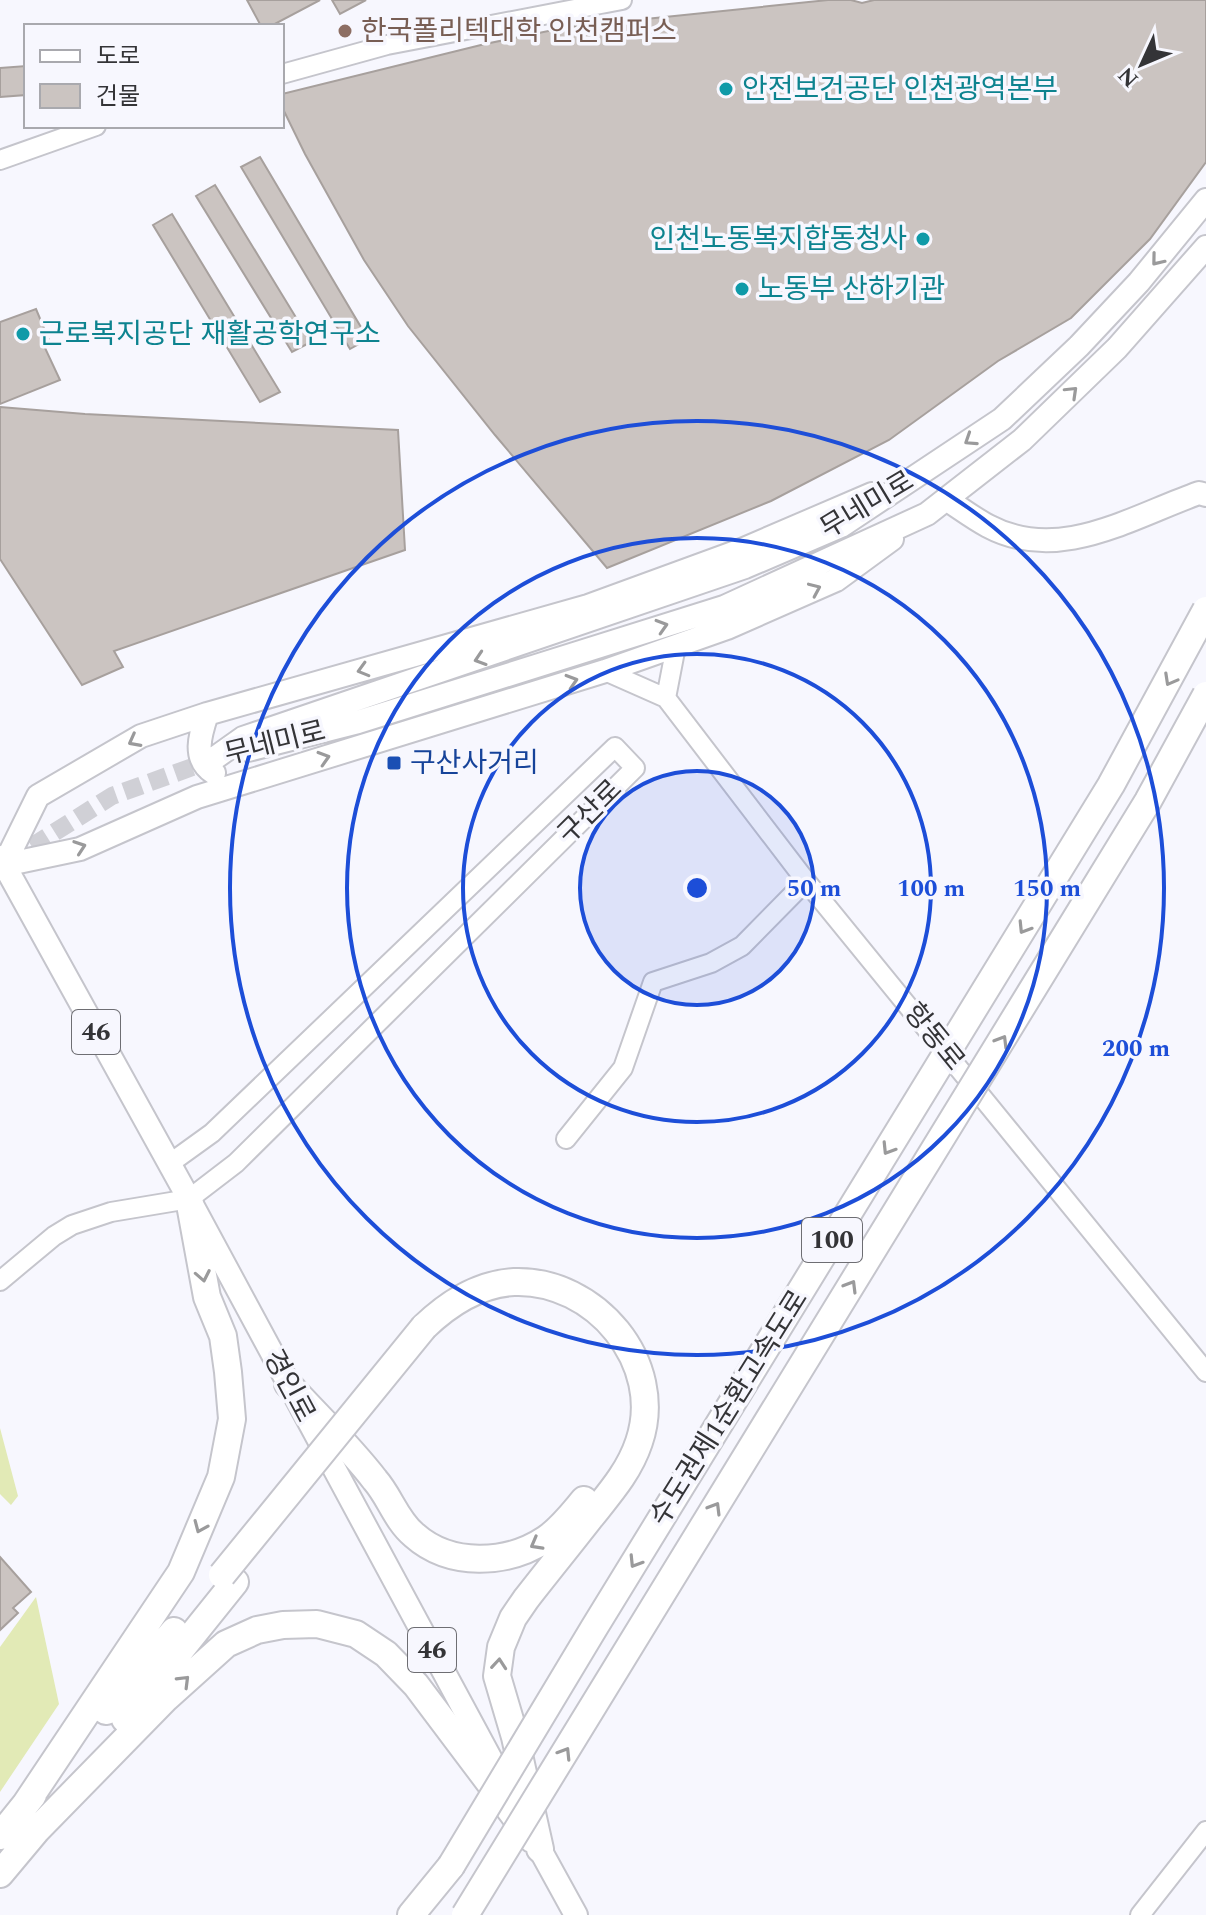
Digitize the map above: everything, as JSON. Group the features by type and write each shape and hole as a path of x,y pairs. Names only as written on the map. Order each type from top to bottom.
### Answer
{"highway":[{"name":"수도권제1순환고속도로","path":"420,1915 1111,785 1206,610"},
{"name":"수도권제1순환고속도로","path":"465,1915 1148,801 1206,695"},
{"path":"23,1808 181,1572 221,1477 232,1419 228,1372 223,1336 207,1297 189,1199"},
{"path":"0,1874 228,1578 429,1332 448,1303 478,1290 513,1282 548,1285 581,1298 610,1321 632,1353 642,1382 644,1413 640,1441 626,1473 526,1599 513,1618 501,1647 497,1676 515,1737 540,1849"},
{"path":"288,1384 377,1482 394,1512 414,1535 436,1550 478,1560 525,1551 548,1538 568,1519 613,1463 624,1440 629,1415 627,1387 619,1360 599,1331 572,1309 546,1299 514,1296 482,1302 429,1332"},
{"path":"0,1836 228,1578"},
{"path":"31,1836 176,1689 226,1644 257,1630 317,1624 356,1634 386,1654 416,1685 540,1849"},
{"path":"411,1915 451,1866"}],"main road":[{"name":"무네미로","path":"1206,200 1139,282 1079,346 1002,419 841,526 745,567 243,738 212,760 358,722 724,607 927,514 1022,440 1117,348 1206,247"},
{"path":"1,866 38,796 141,736 207,714 588,606 744,549 912,478"},
{"path":"946,499 989,527 1031,540 1071,540 1109,529 1199,493 1206,495"},
{"path":"1,866 80,849 197,797 605,671 727,628 836,580 927,514"},
{"path":"207,714 197,743 206,768 220,776 246,782"},
{"name":"경인로","path":"1,866 189,1199 576,1915"}],"street":[{"path":"284,73 387,45 622,0"},
{"path":"0,160 90,128"},
{"path":"666,698 676,646"},
{"name":"항동로","path":"605,671 666,698 806,881 1206,1372"},
{"name":"구산로","path":"169,1164 212,1133 615,747 635,768 236,1163 189,1199"},
{"path":"566,1139 623,1068 653,982 711,963 742,946 806,881"},
{"path":"0,1281 72,1225 111,1212 189,1199"},
{"path":"1140,1915 1206,1831"}],"green space":[{"path":"0,1428 18,1496 11,1505 0,1494"},
{"path":"36,1597 59,1704 0,1792 0,1647"}],"building":[{"path":"247,0 320,0 275,24 260,24"},
{"path":"332,0 366,0 340,14"},
{"name":"노동부 산하기관","path":"828,0 862,3 874,0 1206,0 1206,162 1150,239 1071,318 998,361 889,440 771,501 607,568 408,326 364,260 284,111 284,94 568,27"},
{"path":"24,66 24,95 0,97 0,68"},
{"path":"260,157 368,339 350,349 241,167"},
{"path":"215,185 311,342 292,352 196,196"},
{"path":"172,214 280,392 260,402 153,225"},
{"path":"36,309 51,345 45,348 60,380 0,404 0,322"},
{"path":"0,407 398,430 405,550 114,651 123,667 82,685 0,559"},
{"path":"0,1557 31,1592 13,1608 18,1613 0,1630"}],"tunnel":[{"path":"9,861 112,796 212,760"}],"place":[{"name":"한국폴리텍대학 인천캠퍼스","path":"345,31"},
{"name":"안전보건공단 인천광역본부","path":"726,89"},
{"name":"인천노동복지합동청사","path":"923,239"},
{"name":"노동부 산하기관","path":"742,289"},
{"name":"근로복지공단 재활공학연구소","path":"23,334"},
{"name":"구산사거리","path":"394,763"}]}
